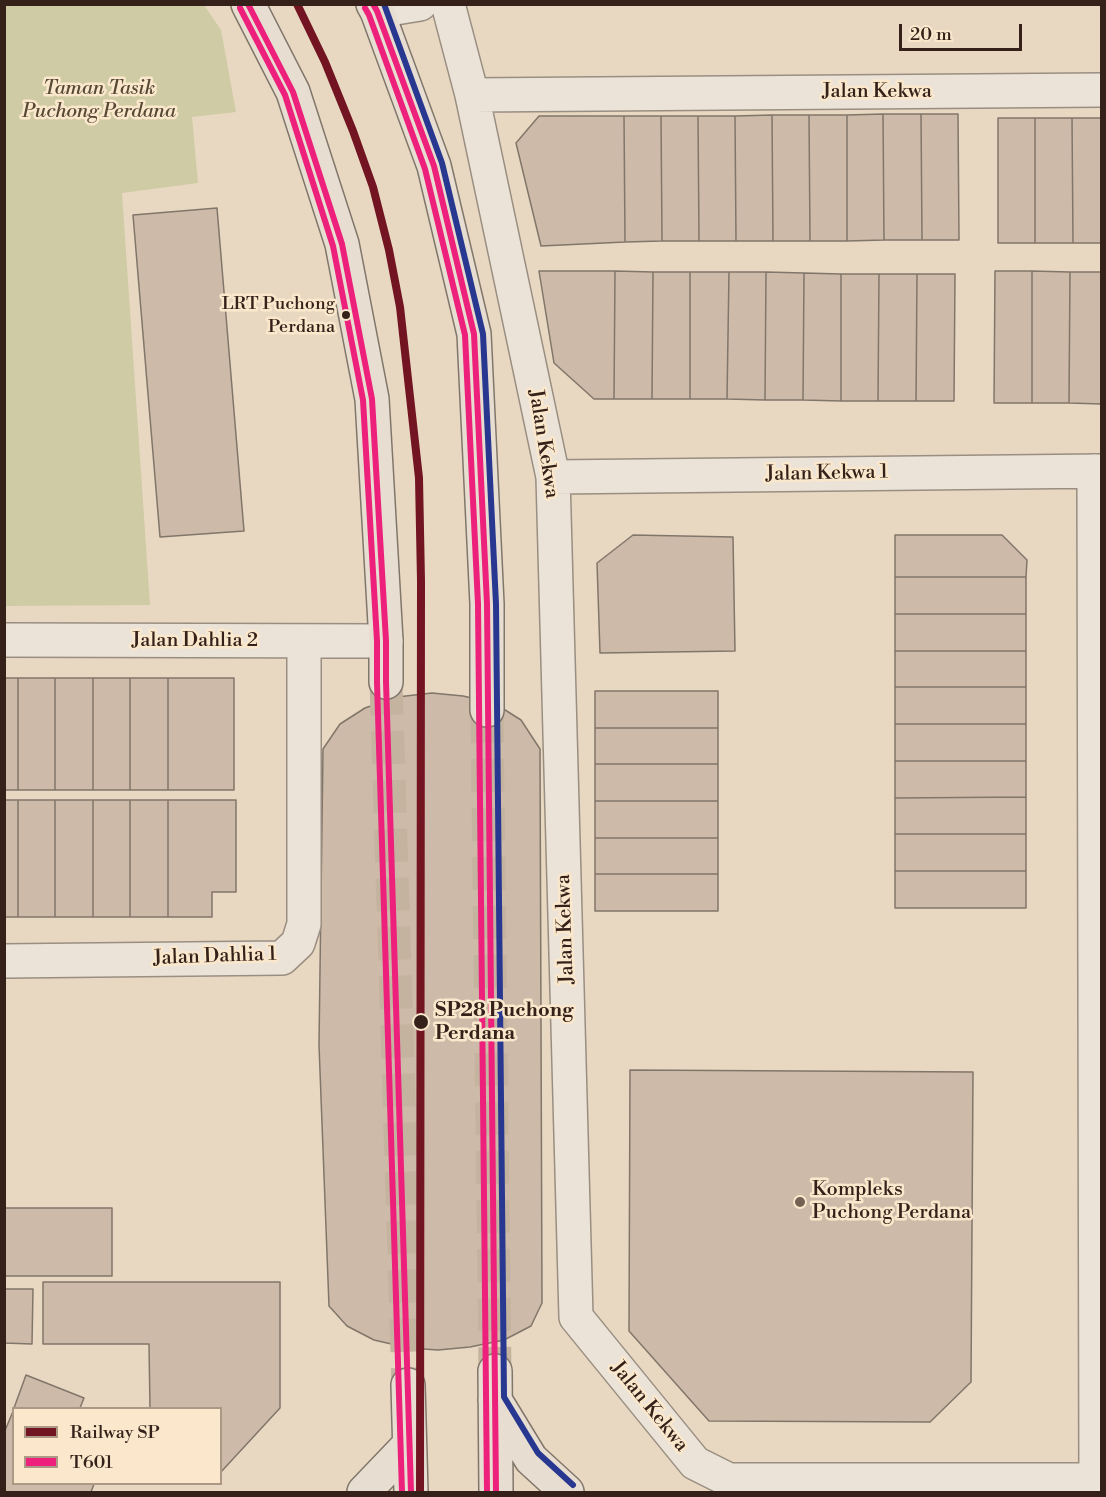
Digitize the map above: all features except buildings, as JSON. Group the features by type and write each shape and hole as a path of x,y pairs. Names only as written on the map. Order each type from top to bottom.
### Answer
{"main road":[{"path":"248,4 294,92 342,244 372,399 386,640 386,682"},
{"path":"375,8 434,166 474,334 487,604 487,710"},
{"path":"408,1385 411,1492"},
{"path":"496,1492 495,1386 531,1459 567,1492"},
{"path":"364,1492 409,1445"}],"street":[{"path":"375,8 420,4"},
{"name":"Jalan Kekwa","path":"448,4 472,94 553,477 576,1317 695,1463 729,1480 1098,1484"},
{"name":"Jalan Kekwa","path":"472,94 1101,90"},
{"path":"1098,471 1098,1484"},
{"name":"Jalan Kekwa 1","path":"553,477 1098,471"},
{"name":"Jalan Dahlia 2","path":"4,640 386,640"},
{"name":"Jalan Dahlia 1","path":"4,960 282,958 298,943 304,924 304,641"}],"green space":[{"name":"Taman Tasik Puchong Perdana","path":"4,5 204,5 221,30 236,112 192,117 198,183 122,193 150,605 5,606"}],"tunnel":[{"path":"386,682 408,1385"},
{"path":"487,710 495,1371"}],"rail line":[{"name":"SP","path":"297,4 325,62 373,187 400,307 419,478 421,581 420,1492"}],"transit line":[{"name":"T601","path":"248,4 293,92 342,244 372,399 386,641 411,1492"},
{"name":"T601","path":"373,4 434,166 474,334 487,604 496,1492"},
{"path":"384,4 442,163 483,334 496,604 504,1397 538,1453 573,1485"},
{"path":"240,8 285,95 333,246 363,400 377,641 402,1492"},
{"path":"365,8 425,169 465,335 478,604 487,1492"}],"place":[{"name":"LRT Puchong Perdana","path":"346,315"},
{"name":"SP28 Puchong Perdana","path":"421,1022"},
{"name":"Kompleks Puchong Perdana","path":"800,1202"}]}
